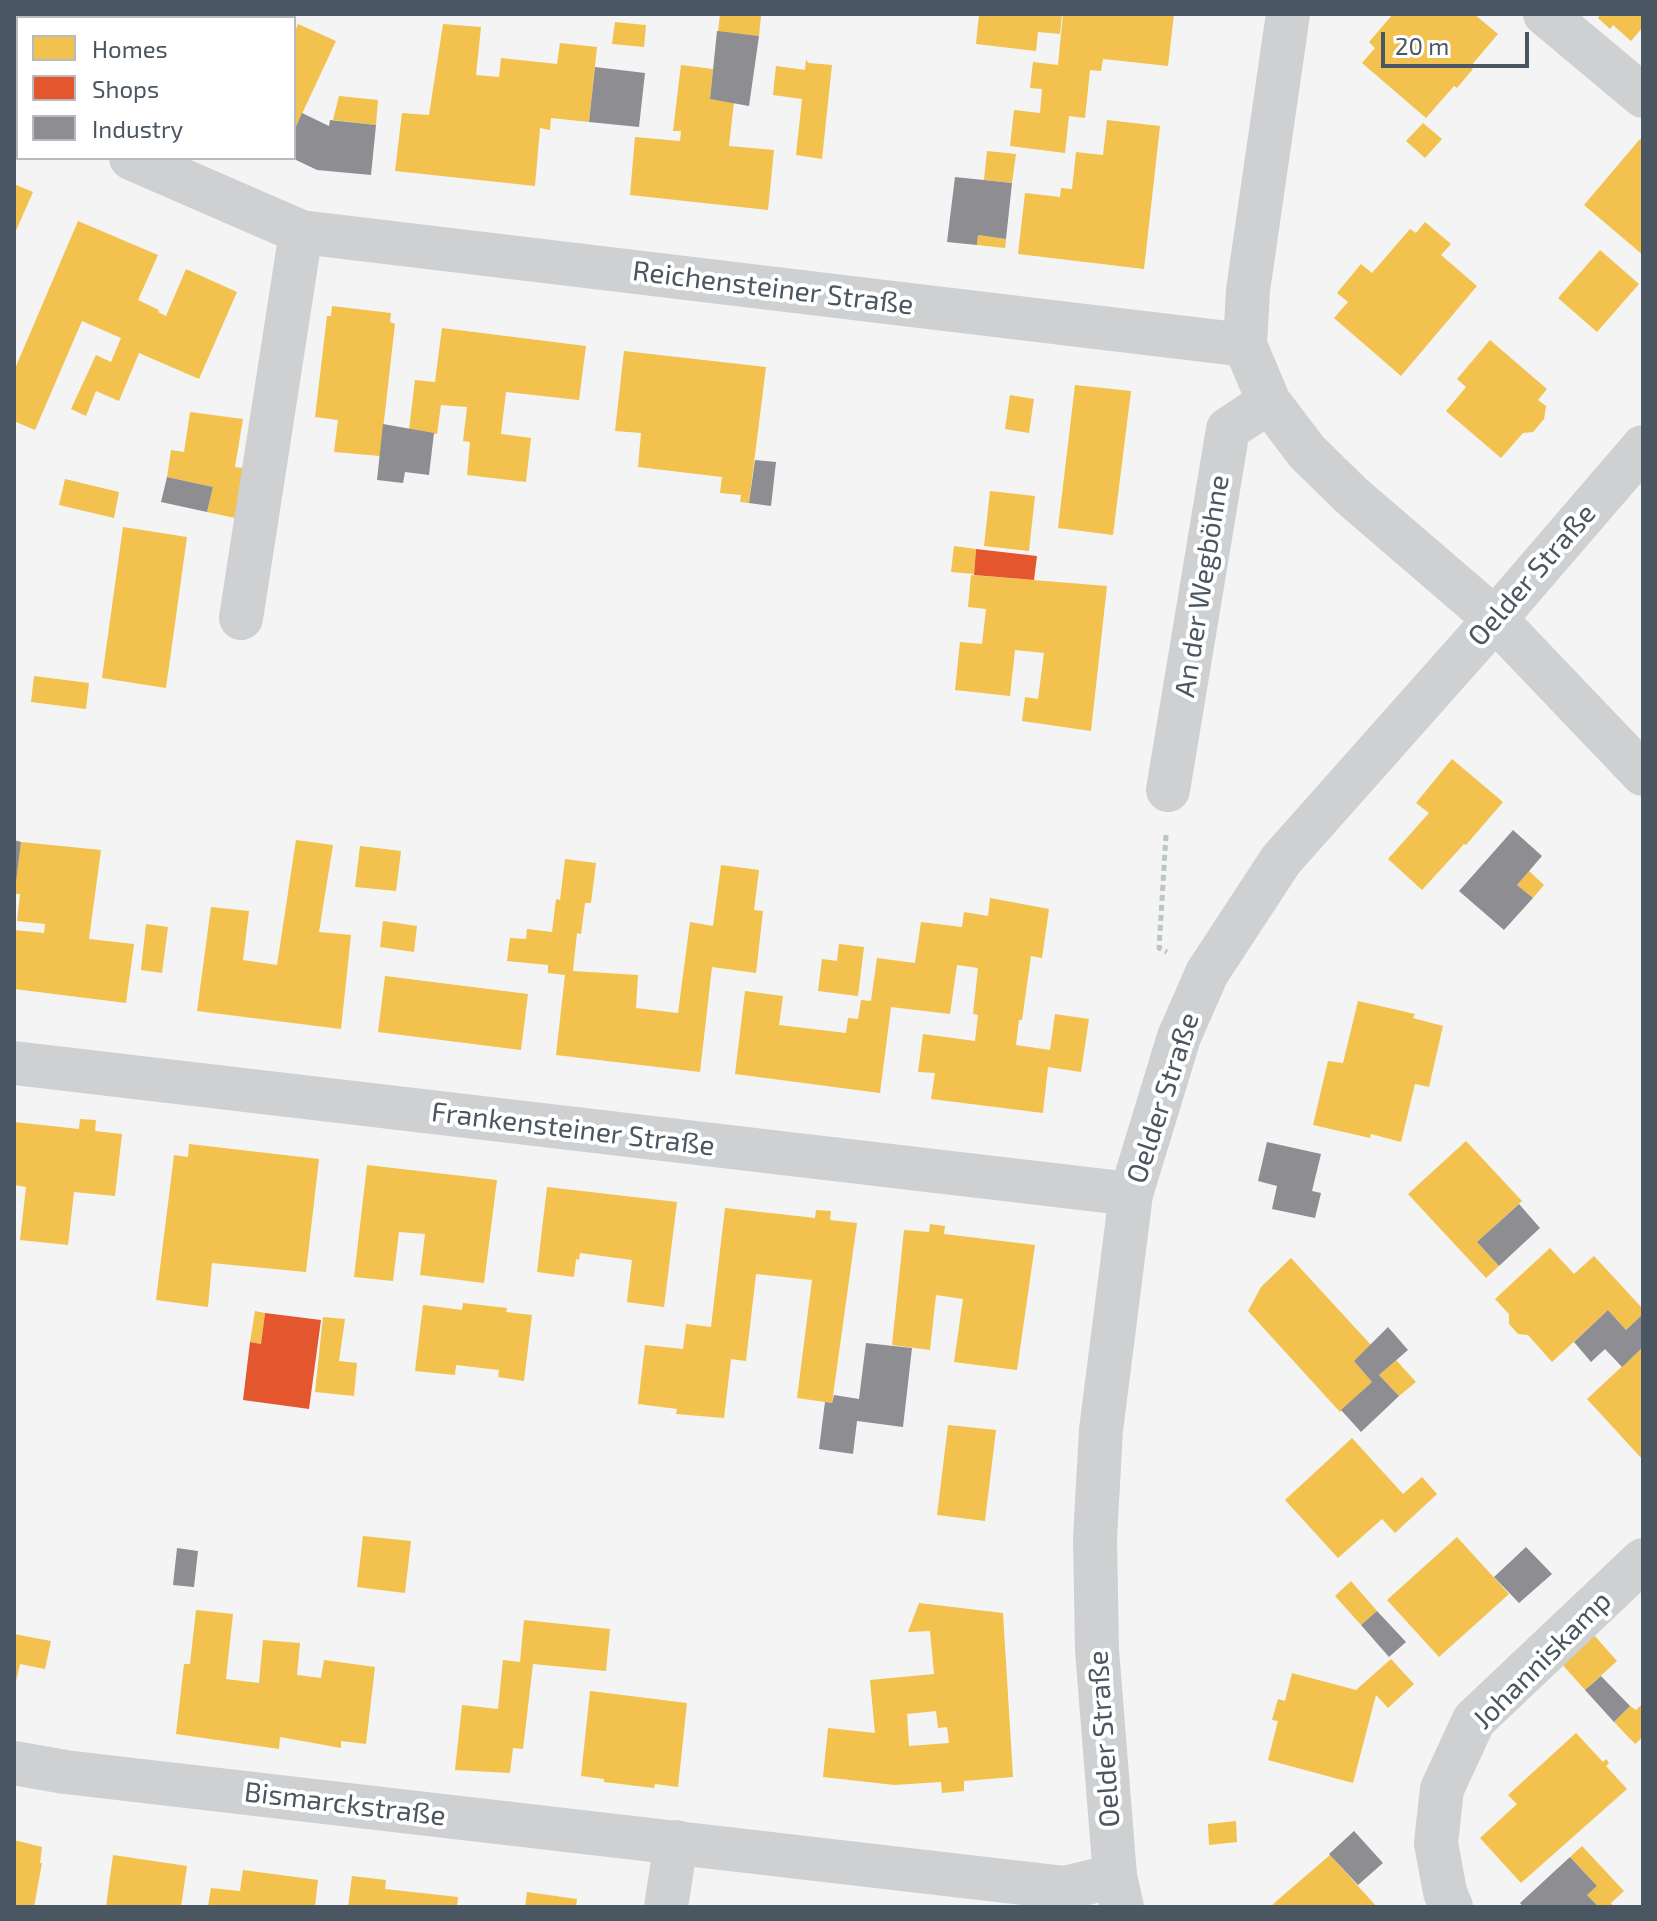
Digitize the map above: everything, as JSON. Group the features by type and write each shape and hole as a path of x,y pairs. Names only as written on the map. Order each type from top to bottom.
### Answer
{"street":[{"path":"1288,14 1248,290 1245,345 1269,402 1307,452 1352,496 1495,619 1643,774"},
{"path":"1545,14 1643,96"},
{"name":"Reichensteiner Straße","path":"136,160 301,232 1245,345"},
{"path":"241,618 301,232"},
{"name":"An der Wegböhne","path":"1168,790 1228,429 1269,402"},
{"name":"Oelder Straße","path":"1119,1891 1097,1650 1095,1538 1101,1430 1131,1194 1179,1037 1207,973 1281,860 1643,447"},
{"name":"Frankensteiner Straße","path":"14,1063 1131,1194"},
{"name":"Johanniskamp","path":"1451,1907 1445,1892 1436,1843 1442,1789 1474,1720 1643,1560"},
{"name":"Bismarckstraße","path":"14,1763 65,1772 1065,1888 1119,1891"},
{"path":"666,1907 676,1842"}],"path":[{"path":"1168,790 1159,948 1207,973"}],"building: Homes":[{"path":"14,14 97,16 16,16 14,34"},
{"path":"720,14 761,16 759,36 718,32"},
{"path":"979,14 1062,14 1060,34 1038,32 1036,51 976,44"},
{"path":"1063,14 1174,14 1168,66 1103,59 1101,71 1090,70 1085,118 1069,116 1065,153 1010,146 1014,110 1040,113 1042,89 1030,88 1033,62 1058,65"},
{"path":"1393,14 1474,14 1498,34 1457,88 1454,86 1426,118 1362,63 1375,48 1369,42"},
{"path":"1601,14 1643,14 1643,27 1631,41 1613,25 1610,29 1598,18"},
{"path":"615,22 646,25 644,47 612,44"},
{"path":"298,24 336,41 296,127"},
{"path":"443,24 481,27 476,75 499,77 501,58 557,64 560,43 597,47 589,122 551,118 550,130 540,128 535,186 395,171 402,113 429,115"},
{"path":"806,60 832,65 822,159 796,155 802,99 773,95 776,66 805,70"},
{"path":"681,65 713,69 710,99 734,102 729,146 774,150 768,210 630,195 635,137 680,141 681,131 673,131"},
{"path":"339,96 378,100 376,125 333,120"},
{"path":"1107,120 1160,126 1144,269 1018,254 1025,193 1060,197 1061,188 1072,189 1076,152 1103,155"},
{"path":"1423,123 1442,139 1425,158 1406,141"},
{"path":"1640,139 1643,141 1643,255 1584,205"},
{"path":"987,151 1016,154 1012,183 984,180"},
{"path":"14,184 33,192 14,235"},
{"path":"78,221 158,255 138,300 166,316 186,269 237,292 199,379 139,353 119,401 96,391 86,416 71,409 96,355 111,362 121,338 82,321 35,430 14,421 14,371"},
{"path":"1425,222 1451,244 1441,255 1477,286 1401,376 1334,318 1348,302 1337,293 1361,264 1372,273 1410,229 1416,233"},
{"path":"978,235 1006,239 1005,248 977,245"},
{"path":"1600,250 1639,284 1597,332 1558,298"},
{"path":"332,306 391,313 390,322 395,324 380,456 334,452 338,420 315,417 327,316 331,316"},
{"path":"442,328 586,346 579,400 506,392 501,434 531,438 526,482 467,475 470,442 463,441 467,407 441,405 437,434 409,430 415,380 435,382"},
{"path":"1490,340 1547,389 1538,400 1546,406 1544,419 1533,432 1523,433 1501,458 1446,411 1466,387 1457,379"},
{"path":"624,351 766,367 749,503 740,502 741,495 720,493 722,477 638,467 641,433 615,431"},
{"path":"1075,385 1131,391 1113,535 1058,528"},
{"path":"1010,395 1034,399 1029,433 1005,429"},
{"path":"190,412 243,419 235,467 243,468 235,518 207,512 213,487 167,477 171,450 184,452"},
{"path":"65,479 119,492 114,518 59,505"},
{"path":"990,491 1035,496 1029,551 984,546"},
{"path":"123,527 187,537 166,688 102,678"},
{"path":"954,546 976,549 974,574 951,572"},
{"path":"971,575 1107,586 1091,731 1022,721 1025,697 1038,699 1044,653 1015,650 1010,696 955,690 960,642 982,644 986,609 968,607"},
{"path":"34,676 89,683 86,709 31,702"},
{"path":"1452,759 1503,802 1422,890 1388,859 1429,813 1416,803"},
{"path":"296,840 333,845 319,932 351,935 341,1029 197,1011 211,907 249,911 243,960 277,965"},
{"path":"21,842 101,850 89,939 134,944 126,1003 14,989 14,930 44,933 45,924 17,921 20,894 14,894"},
{"path":"360,846 401,851 396,891 355,887"},
{"path":"565,859 596,863 591,903 585,903 581,934 577,933 573,971 638,975 636,1008 678,1013 690,922 713,926 721,865 759,870 754,910 763,911 756,973 712,967 700,1072 556,1055 565,975 548,973 548,965 507,961 510,938 526,939 527,929 552,932"},
{"path":"1529,871 1544,885 1533,898 1517,885"},
{"path":"990,898 1049,909 1042,958 1031,956 1016,1045 1050,1050 1055,1014 1089,1019 1081,1072 1048,1067 1043,1113 931,1099 935,1073 918,1072 923,1034 975,1041 978,1015 973,1014 978,968 957,965 950,1014 891,1007 880,1093 735,1074 745,991 783,996 779,1025 846,1033 848,1018 858,1019 861,1000 871,1001 877,958 915,963 921,922 962,927 964,912 988,916"},
{"path":"383,921 417,926 414,952 380,947"},
{"path":"146,924 168,927 162,973 141,970"},
{"path":"839,944 864,947 858,996 818,991 822,959 837,961"},
{"path":"385,976 528,994 521,1050 378,1032"},
{"path":"1358,1001 1415,1014 1413,1018 1443,1026 1429,1087 1415,1084 1401,1142 1313,1125 1328,1061 1343,1063"},
{"path":"80,1119 96,1120 95,1131 122,1134 115,1196 74,1192 68,1245 20,1240 26,1187 14,1185 14,1122 79,1129"},
{"path":"1466,1141 1522,1201 1477,1242 1499,1266 1486,1278 1408,1194"},
{"path":"189,1144 319,1159 306,1272 212,1263 208,1307 156,1300 174,1155 188,1157"},
{"path":"367,1165 497,1180 484,1283 420,1275 425,1234 399,1232 393,1281 354,1277"},
{"path":"547,1187 677,1202 664,1307 627,1302 632,1260 580,1253 579,1260 576,1259 574,1277 537,1272"},
{"path":"725,1208 815,1218 816,1210 831,1211 830,1220 857,1223 832,1403 797,1398 812,1280 756,1274 746,1361 731,1359 724,1418 676,1414 677,1409 638,1404 645,1345 683,1349 686,1324 711,1327"},
{"path":"930,1224 945,1226 944,1234 1035,1245 1017,1370 954,1362 963,1299 936,1295 930,1350 892,1345 904,1230 929,1232"},
{"path":"1550,1248 1574,1274 1594,1256 1643,1309 1643,1314 1626,1330 1608,1310 1552,1362 1528,1335 1518,1334 1509,1324 1509,1314 1495,1299"},
{"path":"1291,1258 1371,1345 1354,1361 1372,1382 1340,1412 1248,1311 1261,1287"},
{"path":"463,1303 507,1308 506,1312 532,1315 524,1381 498,1377 499,1370 456,1365 455,1375 415,1371 423,1305 462,1310"},
{"path":"255,1311 265,1313 261,1344 250,1342"},
{"path":"323,1317 345,1319 339,1361 357,1363 354,1396 315,1392"},
{"path":"1643,1347 1643,1460 1587,1399"},
{"path":"1396,1360 1416,1382 1399,1396 1379,1375"},
{"path":"948,1425 996,1430 985,1521 937,1515"},
{"path":"1352,1438 1403,1494 1422,1477 1437,1494 1395,1533 1382,1519 1338,1558 1285,1500"},
{"path":"363,1536 411,1541 405,1593 357,1587"},
{"path":"1457,1537 1509,1594 1439,1657 1387,1600"},
{"path":"1351,1581 1377,1611 1361,1625 1335,1596"},
{"path":"919,1603 1003,1613 1013,1777 964,1781 964,1791 942,1793 941,1782 894,1785 823,1777 828,1728 875,1733 870,1680 934,1674 930,1631 908,1632","holes":["936,1711 938,1728 947,1727 949,1743 909,1746 907,1714"]},
{"path":"196,1610 233,1614 226,1679 259,1683 263,1640 300,1643 297,1675 321,1678 324,1660 375,1667 366,1744 341,1741 341,1748 280,1737 279,1749 176,1734 184,1664 190,1664"},
{"path":"524,1620 610,1629 606,1671 533,1664 523,1749 513,1748 510,1773 455,1770 462,1705 498,1709 503,1660 520,1662"},
{"path":"14,1634 51,1641 45,1669 20,1664 15,1685"},
{"path":"1593,1634 1617,1661 1585,1690 1561,1663"},
{"path":"1391,1659 1414,1684 1388,1708 1376,1695 1353,1783 1268,1760 1278,1721 1272,1720 1278,1699 1285,1701 1292,1673 1356,1690"},
{"path":"590,1691 687,1703 678,1787 655,1784 654,1788 581,1776"},
{"path":"1643,1703 1643,1737 1635,1744 1614,1722 1630,1706 1636,1710"},
{"path":"1576,1733 1603,1762 1606,1759 1609,1763 1606,1766 1627,1789 1521,1883 1480,1838 1517,1804 1508,1795"},
{"path":"1236,1821 1237,1842 1209,1845 1208,1824"},
{"path":"14,1840 42,1847 34,1907 14,1907"},
{"path":"1582,1846 1624,1891 1611,1903 1614,1907 1599,1907 1587,1895 1597,1886 1570,1857"},
{"path":"113,1855 187,1866 181,1907 106,1907"},
{"path":"1330,1855 1377,1907 1270,1907 1280,1898"},
{"path":"243,1870 318,1880 315,1907 208,1906 211,1888 240,1891"},
{"path":"352,1876 386,1880 385,1889 458,1897 457,1907 348,1907"},
{"path":"527,1892 577,1899 576,1907 525,1907"}],"building: Shops":[{"path":"170,14 174,16 101,16"},
{"path":"227,14 232,16 186,16"},
{"path":"976,549 1037,556 1034,580 974,575"},
{"path":"265,1313 321,1320 309,1409 243,1400 250,1342 261,1344"}],"building: Industry":[{"path":"244,14 281,14 280,16"},
{"path":"717,31 759,36 749,106 710,99"},
{"path":"595,67 645,73 639,127 589,122"},
{"path":"302,113 329,126 330,120 376,125 371,175 317,170 296,160 296,126"},
{"path":"955,177 1012,183 1006,239 978,235 977,245 947,242"},
{"path":"383,424 434,433 429,475 405,472 403,483 377,480"},
{"path":"755,460 776,462 771,506 749,503"},
{"path":"167,477 213,487 207,512 161,502"},
{"path":"1513,830 1542,856 1517,885 1533,898 1504,930 1459,891"},
{"path":"14,840 21,842 16,882 14,882"},
{"path":"1267,1142 1321,1154 1312,1191 1321,1193 1315,1218 1272,1209 1277,1186 1258,1181"},
{"path":"1519,1204 1540,1228 1499,1266 1477,1242"},
{"path":"1608,1310 1626,1330 1643,1314 1643,1347 1622,1367 1605,1349 1591,1362 1574,1342"},
{"path":"1388,1327 1408,1350 1379,1375 1399,1396 1361,1432 1341,1410 1372,1382 1354,1361"},
{"path":"866,1343 912,1348 903,1427 857,1421 853,1454 819,1449 825,1402 832,1403 834,1395 859,1399"},
{"path":"1526,1547 1552,1574 1519,1603 1494,1577"},
{"path":"177,1548 198,1551 194,1587 173,1585"},
{"path":"1377,1611 1406,1642 1389,1657 1361,1625"},
{"path":"1601,1676 1630,1706 1614,1722 1585,1690"},
{"path":"1354,1831 1383,1863 1358,1885 1329,1854"},
{"path":"1570,1857 1597,1886 1587,1895 1599,1907 1523,1907 1520,1903"}]}
